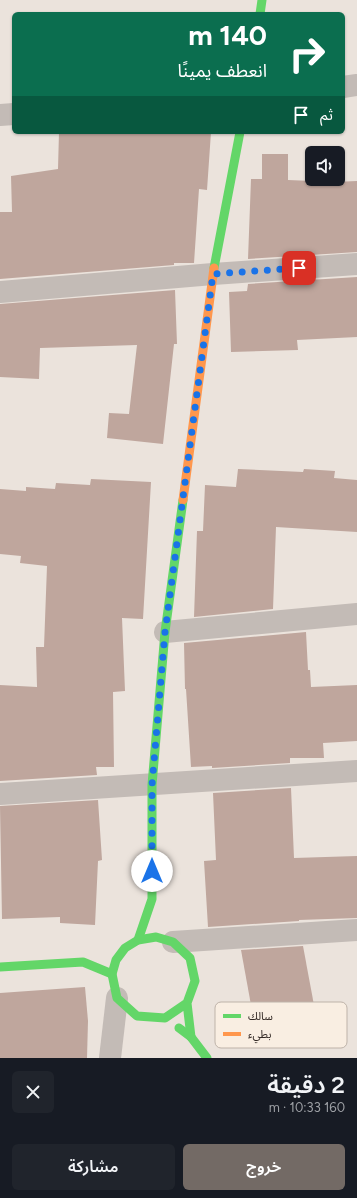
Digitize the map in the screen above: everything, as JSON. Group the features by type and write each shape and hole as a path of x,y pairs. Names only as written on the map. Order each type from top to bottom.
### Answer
{"street":[{"path":"260,12 262,0"},
{"path":"345,87 357,85"},
{"path":"0,115 12,114"},
{"path":"138,940 152,899 152,785 165,632 213,274 240,134"},
{"path":"0,292 213,274 357,264"},
{"path":"165,632 357,614"},
{"path":"0,794 357,771"},
{"path":"152,899 159,913"},
{"path":"110,1058 117,998 112,974 116,960 125,948 138,940 156,937 172,938 357,930"},
{"path":"172,938 190,958 195,981 187,1003 191,1037"},
{"path":"0,967 83,962 112,974"},
{"path":"117,998 137,1016 166,1018 191,1037 207,1058"},
{"path":"166,1018 187,1003"}],"building":[{"path":"59,134 211,134 207,190 199,189 194,263 174,263 174,265 0,279 0,212 12,212 11,176 58,169"},
{"path":"262,154 288,154 288,180 305,181 305,186 345,186 345,182 357,181 357,252 248,259 251,179 262,179"},
{"path":"357,277 357,337 297,340 298,350 231,352 229,292 247,291 248,284"},
{"path":"175,290 177,344 174,344 163,444 107,438 109,413 129,414 137,345 40,348 39,379 0,377 0,304"},
{"path":"238,469 303,472 304,469 335,471 334,478 357,480 357,532 276,527 273,609 194,617 197,531 203,531 205,485 236,487"},
{"path":"91,479 151,482 143,619 122,618 125,691 113,692 114,767 96,767 97,775 0,781 0,685 37,687 36,647 44,647 47,566 20,563 21,556 0,554 0,489 26,491 26,487 55,489 56,483 90,485"},
{"path":"306,632 308,670 310,670 311,687 357,685 357,741 323,743 324,758 290,758 290,763 212,768 212,766 191,767 185,689 184,643"},
{"path":"291,788 294,858 357,856 357,918 299,920 208,927 204,861 216,860 213,793"},
{"path":"98,800 102,860 98,861 95,925 60,923 60,917 2,919 0,806"},
{"path":"303,946 313,1002 250,1002 241,950"},
{"path":"85,987 88,1021 87,1058 0,1058 0,993"}],"traffic: fast":[{"path":"260,12 262,0"},
{"path":"214,268 240,134"},
{"path":"138,940 152,899 152,785 165,632 183,500"},
{"path":"187,1003 165,1018 137,1016 117,998 112,974 116,960 125,948 138,940 156,937 173,942 190,958 195,981 187,1003 191,1037"},
{"path":"0,967 83,962 112,974"},
{"path":"179,1028 191,1037 207,1058"}],"traffic: slow":[{"path":"183,500 214,268"}],"route":[{"path":"152,871 152,785 165,632 213,274 299,268"}]}
